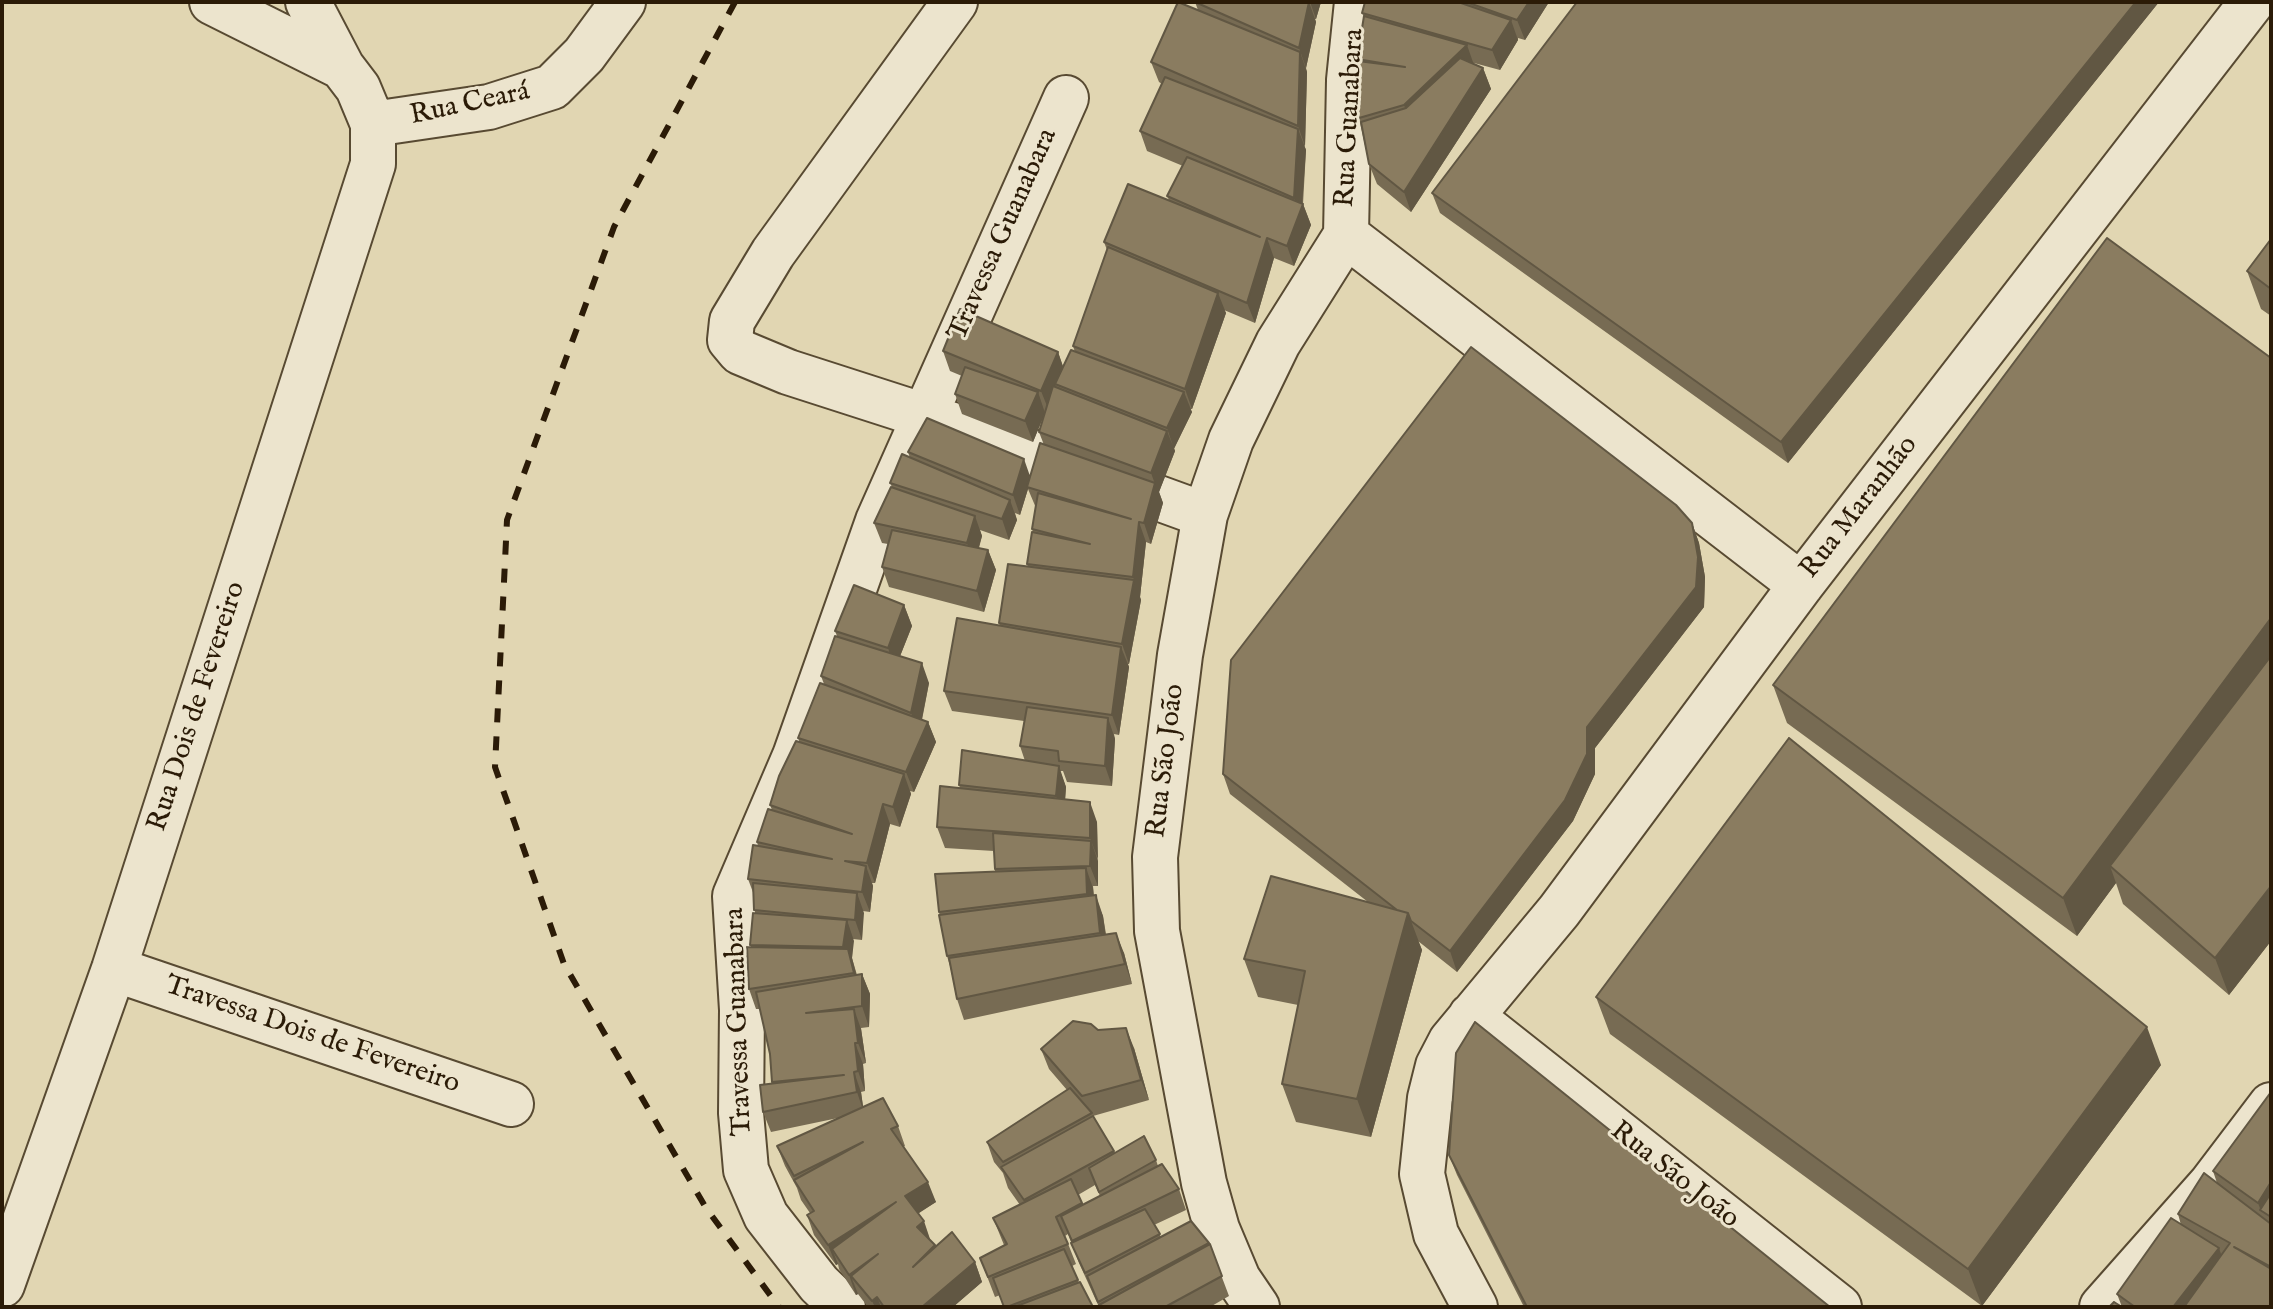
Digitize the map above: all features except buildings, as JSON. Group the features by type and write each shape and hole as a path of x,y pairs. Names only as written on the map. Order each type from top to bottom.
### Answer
{"street":[{"path":"212,2 342,67"},
{"path":"308,2 342,67 358,88 373,124"},
{"name":"Rua Ceará","path":"373,124 489,107 552,87 584,55 623,2"},
{"path":"955,2 773,253 732,321 729,335 740,352 788,372 924,414 1205,515"},
{"name":"Rua Guanabara","path":"1346,235 1349,80 1357,2"},
{"name":"Rua Maranhão","path":"1475,1307 1436,1234 1422,1174 1429,1110 1438,1066 1451,1041 1559,911 1801,585 2252,2"},
{"name":"Travessa Guanabara","path":"843,1307 819,1284 766,1216 746,1170 741,1113 742,1010 735,896 795,756 878,521 1066,98"},
{"name":"Rua Dois de Fevereiro","path":"2,1285 114,969 373,164 373,124"},
{"path":"1346,235 1801,585"},
{"name":"Rua São João","path":"1257,1307 1233,1267 1204,1183 1157,931 1155,857 1168,745 1205,515 1231,440 1278,343 1346,235"},
{"name":"Travessa Dois de Fevereiro","path":"114,969 511,1104"},
{"name":"Rua São João","path":"1471,1016 1839,1307"},
{"path":"2102,1307 2211,1184 2271,1105"}],"railway":[{"path":"735,2 614,227 507,520 495,767 564,964 706,1208 779,1307"}]}
